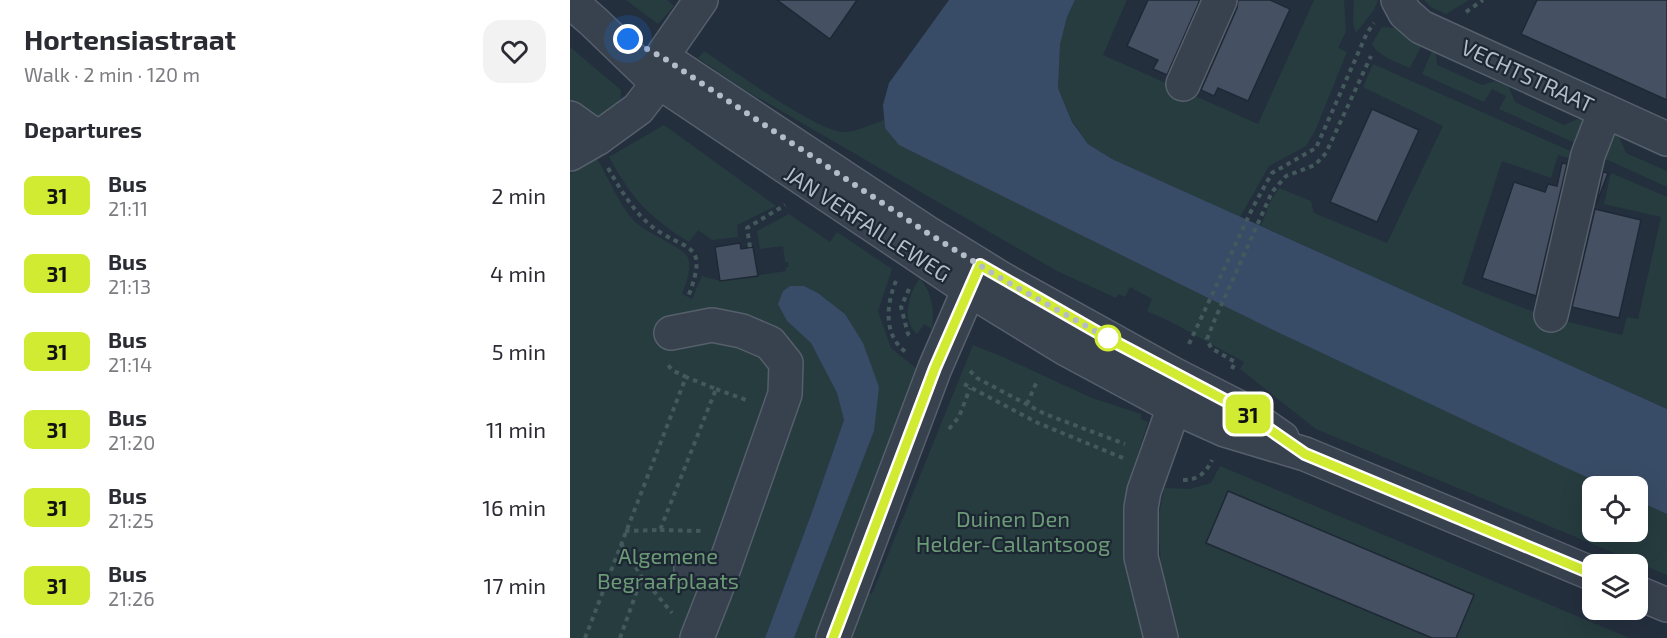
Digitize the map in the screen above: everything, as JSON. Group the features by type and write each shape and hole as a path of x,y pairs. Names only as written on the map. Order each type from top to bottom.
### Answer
{"street":[{"path":"570,118 586,145 638,109 657,71 701,0"},
{"path":"1183,84 1220,0"},
{"name":"VECHTSTRAAT","path":"1388,8 1405,13 1421,27 1667,139"},
{"name":"JAN VERFAILLEWEG","path":"582,11 657,71 813,187 926,260 974,277 1101,334 1236,406 1305,454"},
{"name":"JAN VERFAILLEWEG","path":"657,71 926,232 974,277 1065,349 1174,408 1225,430 1305,454 1582,569"},
{"path":"1551,315 1588,155 1605,111"},
{"path":"833,638 942,353 974,277"},
{"path":"672,333 712,325 742,331 770,343 786,363 785,394 705,574 697,638"},
{"path":"1161,638 1141,557 1141,508 1144,491 1174,408"},
{"path":"1648,597 1667,605"}],"path":[{"path":"1189,344 1253,207 1272,173 1316,148 1367,33 1388,8"},
{"path":"1229,377 1235,362 1211,348 1207,339 1215,319 1272,192 1286,176 1315,165 1326,153 1371,56"},
{"path":"586,145 634,209 652,226 688,246 697,259 697,274 664,356 672,370 754,402"},
{"path":"750,248 747,228 813,187"},
{"path":"926,260 911,284 902,307 908,334 922,344 966,366 977,378 1045,414 1154,463 1180,480 1197,478 1208,468 1225,430"},
{"path":"585,638 686,377"},
{"path":"1027,404 1037,381"},
{"path":"970,388 1038,423 1154,463"},
{"path":"660,530 716,389"},
{"path":"625,531 705,531"},
{"path":"620,543 642,577 620,638"}],"green space":[{"path":"626,0 667,0 674,6 658,24"},
{"path":"1075,0 1127,0 1103,55 1258,124 1314,0 1344,0 1346,31 1338,48 1347,52 1315,131 1306,146 1269,166 1240,217 1112,159 1088,144 1072,121 1058,88 1060,45 1067,17"},
{"path":"1354,0 1378,0 1374,10 1356,33 1353,23"},
{"path":"1424,0 1469,0 1446,14 1431,7"},
{"path":"1382,27 1396,28 1422,45 1410,68 1384,56 1375,49 1372,44"},
{"path":"570,47 621,90 620,111 597,125 570,106"},
{"path":"704,51 795,111 832,129 849,132 884,120 885,128 1273,330 1585,476 1582,476 1582,540 1316,429 1240,369 1244,362 1147,311 1152,299 1130,287 1125,297 1118,294 1116,298 1057,271 745,90 698,58"},
{"path":"1432,51 1436,53 1437,65 1482,85 1496,81 1509,87 1515,102 1564,125 1580,118 1593,124 1582,146 1499,109 1506,96 1492,89 1484,102 1422,74"},
{"path":"1373,64 1577,154 1576,160 1558,155 1551,178 1502,161 1462,284 1544,316 1622,335 1627,317 1638,319 1661,217 1604,204 1611,173 1667,197 1667,409 1261,226 1270,202 1279,188 1311,201 1314,213 1387,243 1443,126 1363,87"},
{"path":"664,125 776,206 737,225 738,237 712,240 698,230 689,242 675,233 652,215 634,196 609,157"},
{"path":"1606,131 1619,136 1626,153 1667,171 1667,187 1597,155"},
{"name":"Algemene Begraafplaats","path":"596,156 618,198 634,221 679,249 688,258 689,272 682,294 692,299 702,276 720,281 786,271 786,267 789,267 788,262 785,262 783,246 760,249 757,231 789,214 830,242 837,232 892,269 878,311 891,348 917,369 816,638 794,638 874,431 845,314 818,293 804,286 790,286 783,291 787,321 811,343 837,393 844,420 765,638 570,638 570,174"},
{"path":"920,278 930,296 933,322 932,329 924,324 917,334 909,321 908,306"},
{"name":"Duinen Den Helder-Callantsoog","path":"973,345 1092,398 1141,414 1141,419 1148,422 1133,469 1135,470 1125,517 1124,540 1143,638 852,638 868,593 872,594"},
{"path":"1220,466 1629,638 1178,638 1161,564 1158,520 1164,488 1190,489 1211,483"},
{"path":"1648,505 1667,514 1667,575 1648,567 1648,554 1617,554 1588,542 1648,542"}],"water":[{"path":"949,0 1075,0 1067,17 1060,45 1058,88 1072,122 1088,144 1112,159 1667,409 1667,514 1648,505 1648,476 1584,476 1273,330 899,145 885,128 883,105 889,83"},
{"path":"790,286 804,286 818,293 845,314 863,343 879,387 874,431 794,638 765,638 844,420 837,393 811,343 787,321 778,304 783,291"}],"building":[{"path":"777,0 857,0 830,39"},
{"path":"1148,0 1200,0 1167,75 1153,69 1158,60 1127,46"},
{"path":"1238,0 1270,0 1290,9 1248,101 1218,88 1214,96 1201,90 1237,8"},
{"path":"1537,0 1667,0 1667,100 1521,34"},
{"path":"1372,109 1419,130 1377,222 1330,202"},
{"path":"1562,163 1567,164 1536,296 1482,278 1514,182 1545,192 1548,184 1557,186"},
{"path":"1603,172 1608,173 1596,205"},
{"path":"1595,209 1641,220 1619,318 1572,307"},
{"path":"740,243 741,249 753,247 758,276 720,281 715,247"},
{"path":"1228,491 1474,595 1456,638 1432,638 1206,543"}],"bus line":[{"name":"31","path":"833,638 935,368 980,265 1111,340 1236,406 1305,454 1582,569"}],"route":[{"path":"628,39 662,57 926,232 1002,279 1111,340 1108,338"}]}
